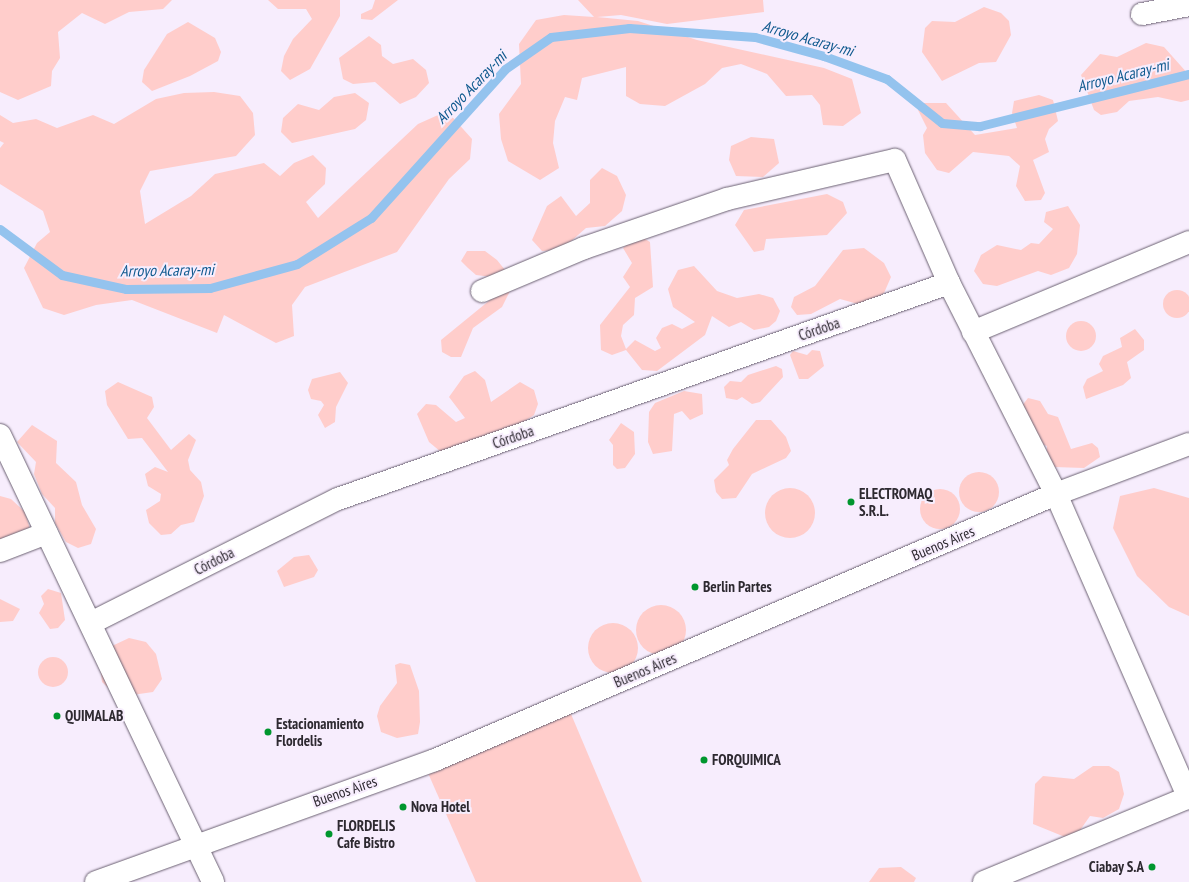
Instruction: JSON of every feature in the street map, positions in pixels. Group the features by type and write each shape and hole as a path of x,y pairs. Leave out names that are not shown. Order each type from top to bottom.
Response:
{"street":[{"path":"1142,14 1189,5"},
{"path":"482,291 584,248 727,199 895,160 949,283 1056,494 1189,797 984,882"},
{"path":"973,332 1189,242"},
{"name":"Córdoba","path":"91,623 338,499 949,283"},
{"path":"0,435 91,623 213,882"},
{"name":"Buenos Aires","path":"96,882 196,844 435,760 1056,494 1189,444"},
{"path":"0,551 47,533"}],"shaded area":[{"path":"0,0 172,0 163,9 129,12 105,24 82,13 58,32 60,58 52,71 51,86 18,100 0,92"},
{"path":"268,0 340,0 340,16 310,69 290,80 281,71 284,56 293,39 312,19 306,9 278,9"},
{"path":"375,0 398,0 372,20 361,19 361,14 372,9"},
{"path":"578,0 763,0 764,12 667,24 621,15 597,17 638,21 697,40 824,68 852,79 861,113 843,126 823,125 820,105 812,95 786,96 767,74 741,64 722,68 705,84 665,106 640,104 626,96 626,67 582,78 577,100 565,97 555,121 553,143 559,168 540,180 508,161 501,139 499,114 521,84 519,44 536,20 564,15 594,17"},
{"path":"984,7 1001,13 1009,21 1011,35 996,62 979,63 942,81 922,52 925,28 932,21 955,22"},
{"path":"188,22 215,38 221,52 218,61 190,76 152,91 142,82 144,70 167,34"},
{"path":"369,36 381,45 382,56 393,64 413,59 426,70 429,83 416,97 400,104 375,82 353,84 343,79 339,58"},
{"path":"1146,43 1164,47 1189,75 1189,100 1181,102 1158,97 1129,101 1117,112 1101,115 1094,110 1081,75 1100,54 1117,57"},
{"path":"214,92 240,96 253,113 255,135 236,156 150,171 140,191 145,224 191,196 215,174 264,163 280,176 294,163 313,155 326,168 325,184 306,202 318,218 418,124 447,111 472,139 470,159 449,179 397,252 305,287 292,305 294,336 276,343 224,315 217,333 132,300 96,305 64,315 43,308 24,268 37,243 50,232 43,211 0,184 0,148 4,143 0,141 0,115 13,123 36,119 57,128 93,115 114,124 156,99 184,93"},
{"path":"355,93 369,103 366,120 355,129 292,143 281,132 283,118 298,104 319,110 334,97"},
{"path":"1039,95 1053,100 1058,121 1049,129 1045,139 1049,152 1033,160 1045,193 1041,200 1025,201 1016,186 1020,166 1009,156 973,152 949,173 937,170 925,153 923,135 927,128 918,110 924,103 946,103 975,135 1017,128 1012,113 1014,101"},
{"path":"751,137 774,139 779,163 763,177 736,176 729,160 731,146"},
{"path":"602,168 617,176 626,195 622,211 605,226 586,228 561,250 542,251 532,240 547,206 561,196 576,216 590,203 590,180"},
{"path":"827,194 843,202 847,213 827,235 766,239 764,250 754,252 735,225 744,210"},
{"path":"1068,206 1080,225 1077,254 1069,268 1051,275 1038,271 997,286 983,284 974,271 981,255 997,245 1021,250 1031,243 1039,244 1053,229 1044,222 1046,212"},
{"path":"638,235 650,242 653,287 635,298 634,315 623,325 621,336 626,349 635,340 655,351 661,348 656,338 662,328 672,324 682,329 695,322 673,307 668,289 678,270 694,266 717,291 737,298 759,294 773,298 780,311 776,321 769,327 754,330 741,322 729,327 712,316 705,335 657,371 642,370 626,350 612,355 601,350 600,325 630,287 623,277 632,263 623,248"},
{"path":"864,248 884,263 891,277 884,293 865,306 840,299 811,314 797,315 791,307 794,297 815,286 843,250"},
{"path":"467,251 485,251 497,260 505,270 510,291 502,307 473,328 461,357 451,357 442,352 441,340 490,300 492,277 476,275 461,261"},
{"path":"1177,290 1187,294 1191,304 1187,314 1177,318 1167,314 1163,304 1167,294"},
{"path":"1081,321 1092,325 1096,336 1092,347 1081,351 1070,347 1066,336 1070,325"},
{"path":"1135,329 1144,340 1144,350 1127,362 1131,378 1123,385 1086,399 1083,387 1087,379 1103,371 1099,364 1103,356 1122,347 1120,338"},
{"path":"812,350 820,351 824,366 808,379 799,379 790,355 793,351 807,355"},
{"path":"776,366 782,369 783,377 760,402 752,404 742,397 737,400 726,398 724,387 730,381 741,382 748,375"},
{"path":"475,371 485,380 491,402 520,382 534,390 538,404 534,415 519,425 441,452 429,442 417,414 426,404 436,405 456,422 465,418 449,397 464,376"},
{"path":"340,372 348,383 336,407 335,422 325,428 318,415 324,405 321,401 311,399 308,390 312,379"},
{"path":"118,382 152,397 154,407 147,418 171,450 189,434 196,440 188,460 190,470 201,482 204,496 194,522 181,525 171,534 161,535 149,523 146,510 160,501 161,494 148,486 145,474 155,467 168,472 142,438 128,439 107,405 105,391"},
{"path":"684,391 702,394 703,414 690,420 682,411 674,414 672,451 653,454 648,442 649,412 655,403"},
{"path":"1028,398 1040,401 1048,414 1058,417 1071,449 1092,443 1098,448 1100,457 1084,468 1054,467 1046,458 1047,446 1036,442 1021,407"},
{"path":"756,420 771,420 786,437 791,451 786,458 752,474 736,498 722,499 716,492 714,480 729,465 727,460 733,449"},
{"path":"621,423 634,432 635,454 625,468 617,469 613,465 613,445 609,440"},
{"path":"32,425 57,441 56,463 76,482 82,505 96,529 91,544 78,548 66,542 55,523 55,508 42,494 34,474 36,462 17,442"},
{"path":"983,472 990,475 996,481 999,492 998,500 990,509 983,512 975,512 968,509 960,500 959,488 962,481 971,473"},
{"path":"795,488 800,489 808,495 814,503 814,523 808,531 800,537 785,538 780,537 772,531 766,523 765,508 766,503 772,495 780,489"},
{"path":"1154,488 1189,498 1189,616 1169,607 1137,576 1113,528 1120,496"},
{"path":"944,489 951,492 957,498 960,509 959,517 951,526 944,529 936,529 929,526 921,517 920,505 923,498 932,490"},
{"path":"0,496 11,499 25,512 30,529 0,558"},
{"path":"309,555 318,570 314,577 284,587 277,571 294,557"},
{"path":"48,589 61,593 65,620 58,628 50,629 39,613 44,604 41,596"},
{"path":"0,599 20,609 13,621 0,622"},
{"path":"661,605 670,607 679,612 684,621 686,630 684,639 679,648 670,653 661,655 652,653 643,648 638,639 636,630 638,621 643,612 652,607"},
{"path":"608,623 618,623 631,630 638,643 638,653 631,666 618,673 608,673 599,669 592,662 588,653 588,643 592,634 599,627"},
{"path":"129,638 146,642 156,654 162,679 153,692 118,697 102,682 100,665 112,646"},
{"path":"53,657 64,661 68,672 64,683 53,687 42,683 38,672 42,661"},
{"path":"400,663 410,665 419,691 420,722 418,734 397,738 381,732 377,716 380,706 397,683 395,665"},
{"path":"571,714 642,882 476,882 424,764"},
{"path":"1093,766 1109,766 1119,772 1124,794 1119,809 1103,818 1090,816 1076,836 1065,837 1033,824 1035,784 1043,776 1074,779"},
{"path":"901,867 916,878 914,882 869,882 879,868"}],"waterway":[{"name":"Arroyo Acaray-mi","path":"0,229 62,275 126,289 210,288 297,264 371,218 505,69 551,37 629,28 755,37 824,56 887,79 942,123 980,126 1189,74"}],"place":[{"name":"ELECTROMAQ S.R.L.","path":"851,502"},
{"name":"Berlin Partes","path":"695,587"},
{"name":"QUIMALAB","path":"57,716"},
{"name":"Estacionamiento Flordelis","path":"268,732"},
{"name":"FORQUIMICA","path":"704,760"},
{"name":"Nova Hotel","path":"403,807"},
{"name":"FLORDELIS Cafe Bistro","path":"329,834"},
{"name":"Ciabay S.A","path":"1152,867"}]}
